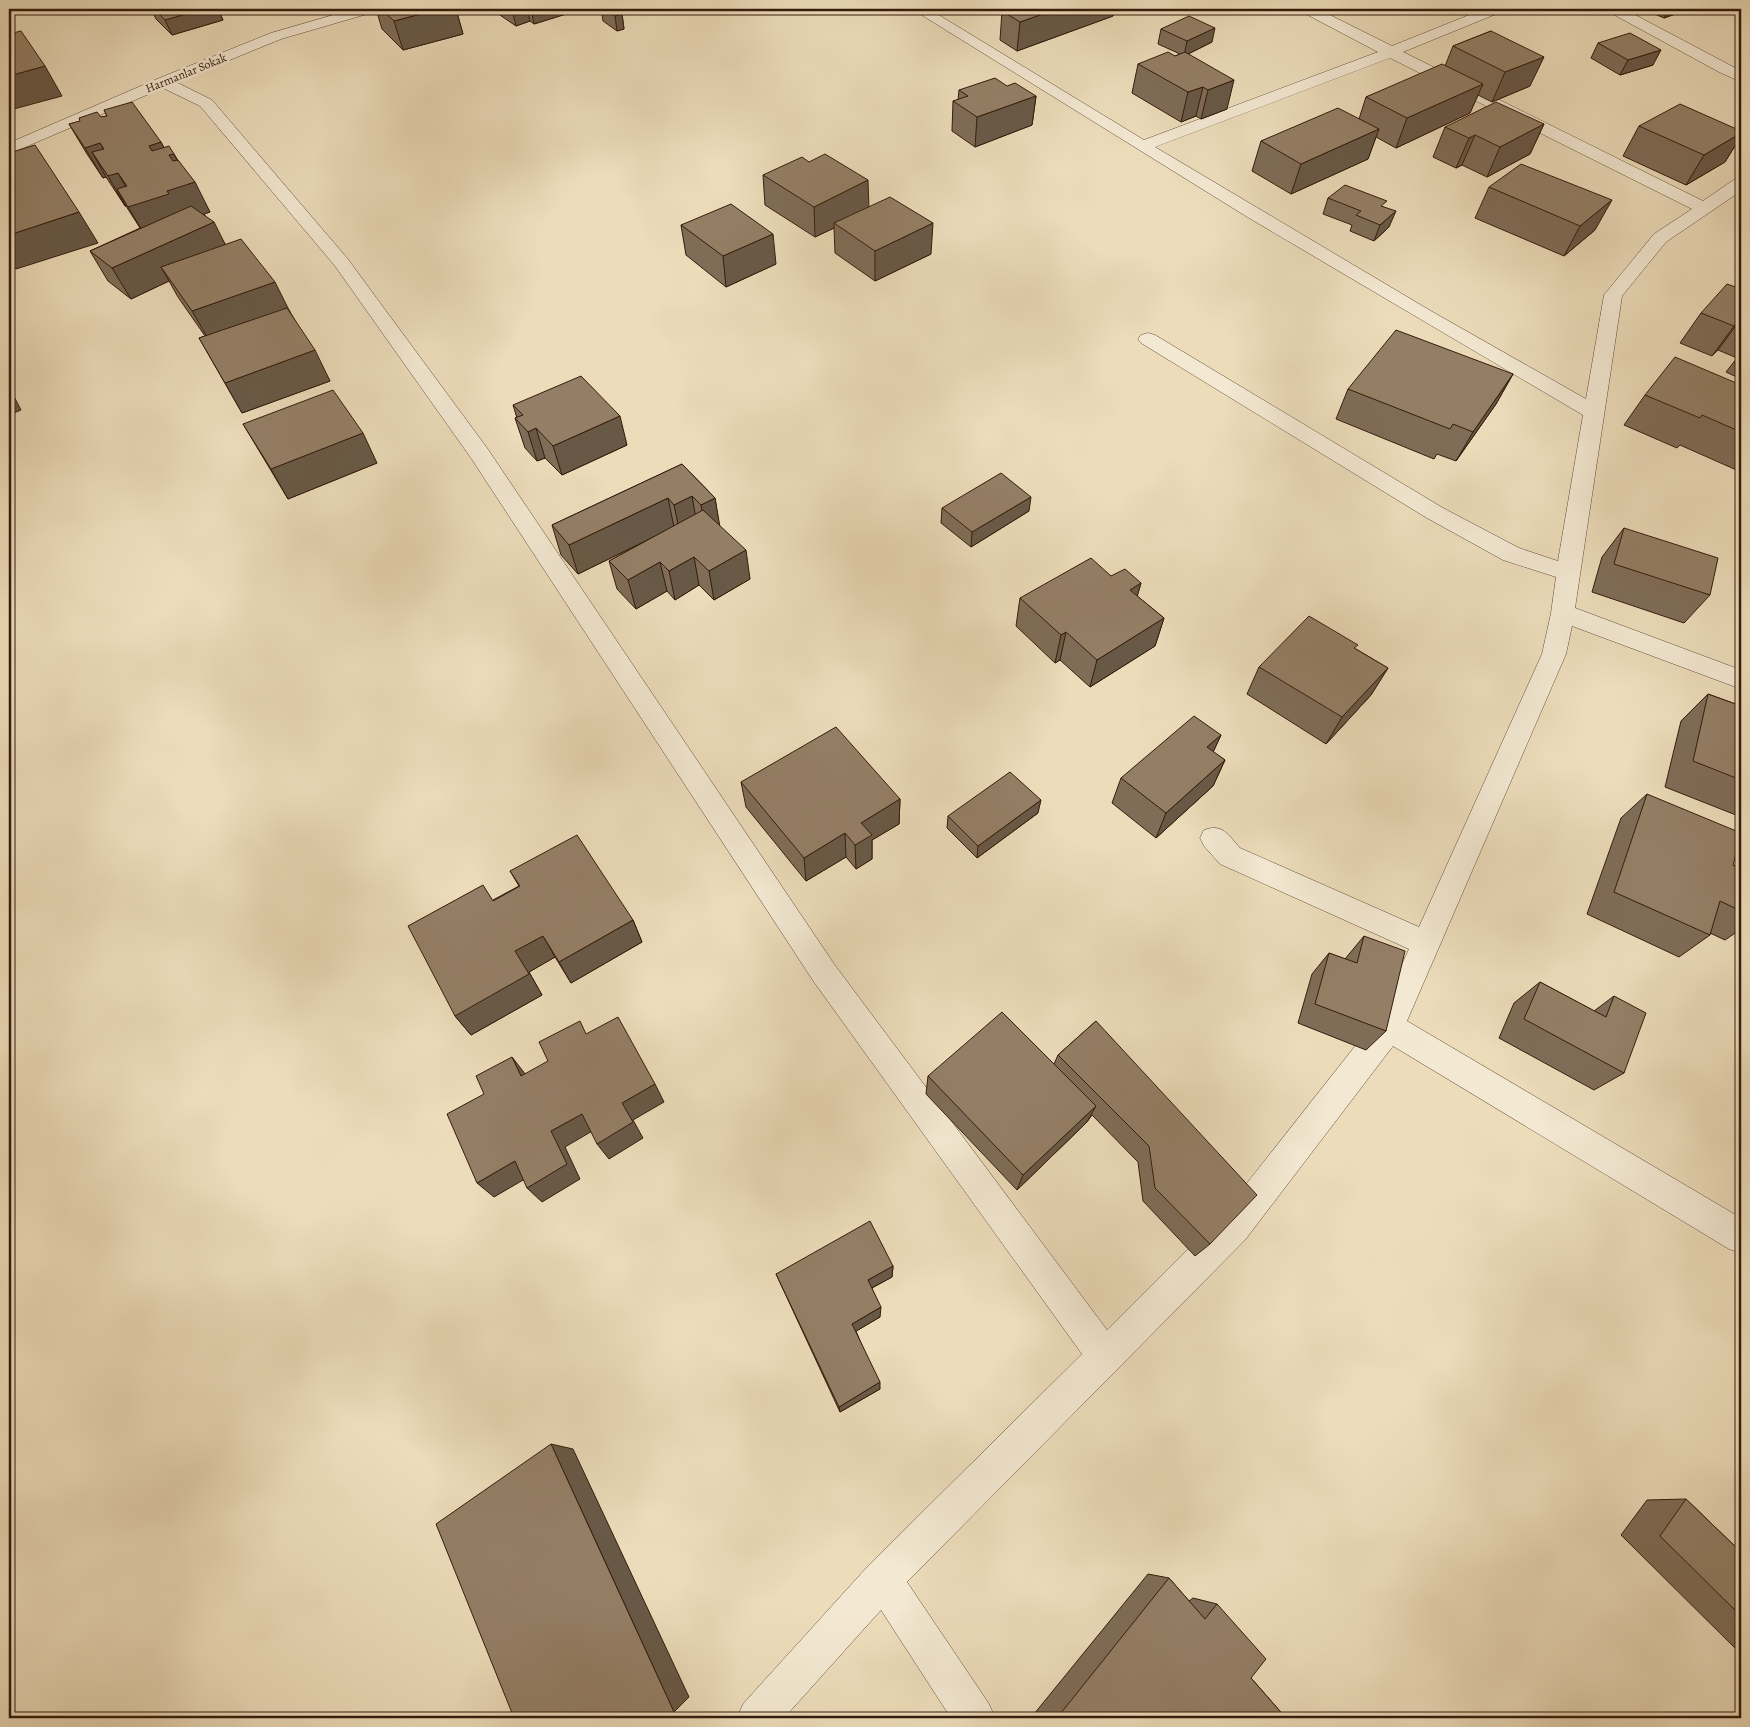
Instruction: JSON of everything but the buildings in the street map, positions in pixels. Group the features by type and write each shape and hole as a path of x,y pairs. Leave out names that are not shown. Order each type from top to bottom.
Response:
{"street":[{"name":"Harmanlar Sokak","path":"9,149 163,82 276,36 369,9"},
{"path":"919,9 1142,146 1494,357 1595,413"},
{"path":"1307,9 1704,208"},
{"path":"1142,146 1391,52 1496,9"},
{"path":"1614,9 1724,69 1741,76"},
{"path":"163,82 206,103 341,262 479,452 824,973 1105,1356"},
{"path":"757,1718 883,1579 1233,1228 1389,1027 1554,654 1564,613 1568,572 1613,295 1660,238 1741,183"},
{"path":"1148,339 1435,513 1511,554 1568,572"},
{"path":"1564,613 1741,680"},
{"path":"1214,838 1230,856 1426,944"},
{"path":"1389,1027 1741,1237"},
{"path":"883,1579 975,1718"}]}
